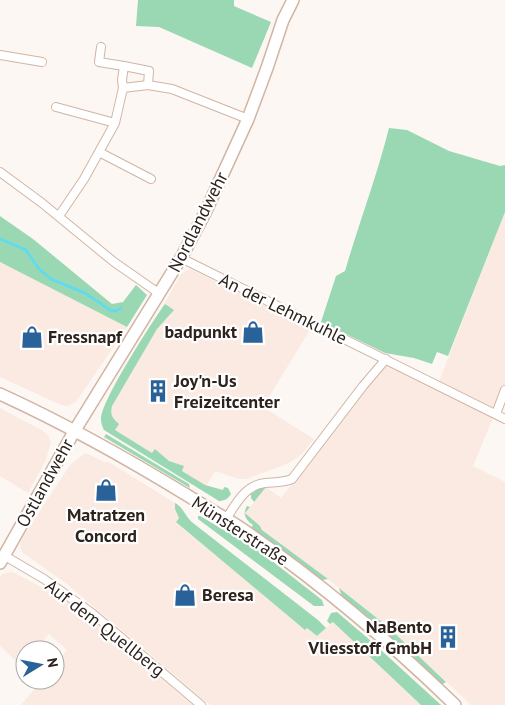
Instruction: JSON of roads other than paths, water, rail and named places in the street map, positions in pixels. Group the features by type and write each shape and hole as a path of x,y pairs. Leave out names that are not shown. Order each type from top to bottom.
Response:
{"main road":[{"name":"Nordlandwehr","path":"75,430 160,294 205,213 248,119 293,0"},
{"name":"Münsterstraße","path":"0,394 75,430 247,532 294,566 387,642 455,705"},
{"name":"Ostlandwehr","path":"2,560 75,430"}],"street":[{"path":"101,47 99,62 149,71 148,84"},
{"path":"0,55 42,62"},
{"path":"58,216 84,179 115,123 123,88 124,66"},
{"path":"123,88 148,84 172,89 248,119"},
{"path":"56,107 115,123"},
{"path":"99,152 151,179"},
{"path":"0,172 114,262 160,294"},
{"name":"An der Lehmkuhle","path":"181,258 505,419"},
{"path":"226,519 250,487 266,482 285,482 292,479 386,359"},
{"path":"496,414 505,390"},
{"name":"Auf dem Quellberg","path":"2,560 44,579 92,613 201,705"}],"waterway":[{"path":"0,239 26,250 39,269 51,279 85,293 110,310 116,311 121,308"}],"place":[{"name":"badpunkt","path":"253,332"},
{"name":"Fressnapf","path":"32,337"},
{"name":"Joy'n-Us Freizeitcenter","path":"158,391"},
{"name":"Matratzen Concord","path":"106,490"},
{"name":"Beresa","path":"185,595"},
{"name":"NaBento Vliesstoff GmbH","path":"448,637"}]}
